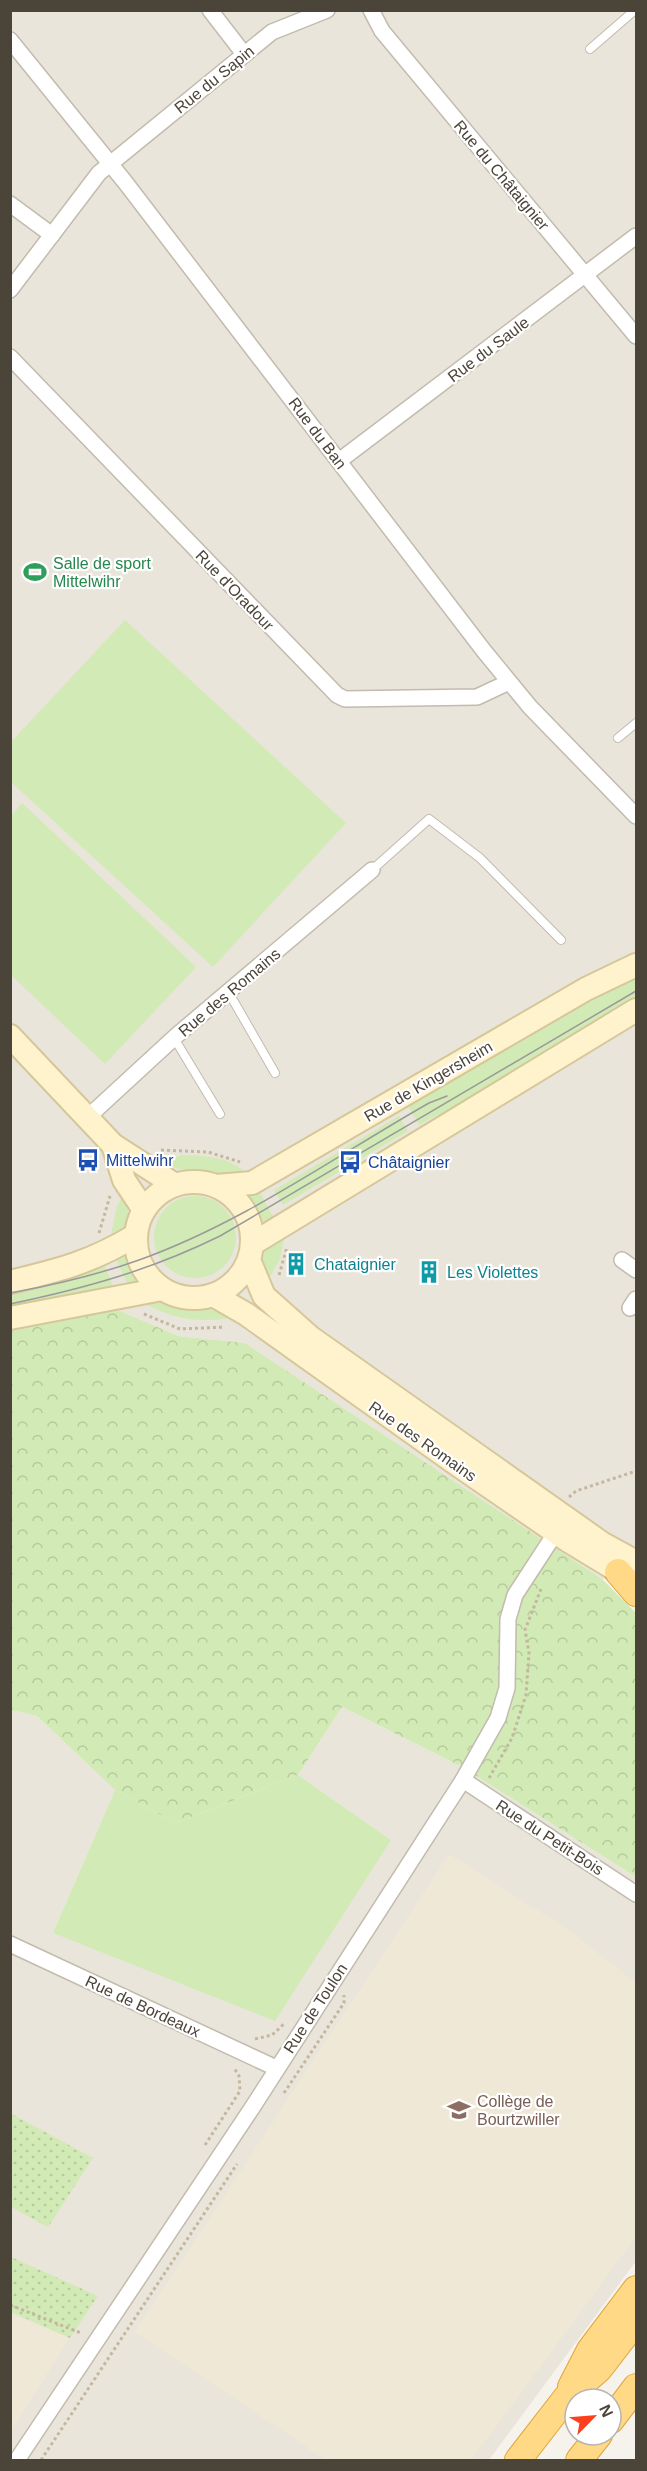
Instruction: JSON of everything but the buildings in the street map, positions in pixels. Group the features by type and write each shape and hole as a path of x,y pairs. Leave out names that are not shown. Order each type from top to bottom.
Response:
{"highway":[{"path":"630,1572 636,1593"},
{"path":"572,2387 590,2350 636,2289"},
{"path":"579,2387 599,2369 636,2321"},
{"path":"623,2405 636,2387"},
{"path":"623,2410 636,2398"},
{"path":"518,2460 563,2402"},
{"path":"579,2460 589,2447"}],"main road":[{"name":"Rue de Kingersheim","path":"216,1186 252,1183 585,989 636,965"},
{"path":"250,1252 636,1010"},
{"path":"10,1036 113,1145 175,1185"},
{"path":"113,1145 124,1180 144,1210"},
{"path":"189,1182 216,1186 239,1203 249,1221 250,1252 240,1275 228,1287 213,1295 196,1298 178,1296 162,1288 144,1270 137,1249 136,1235 144,1210 163,1191 175,1185 189,1182"},
{"path":"10,1282 67,1269 103,1255 136,1235"},
{"name":"Rue des Romains","path":"250,1252 264,1296 310,1337 630,1572"},
{"path":"10,1318 162,1288"},
{"name":"Rue des Romains","path":"213,1295 246,1314 559,1520"}],"street":[{"path":"210,10 244,54"},
{"name":"Rue du Sapin","path":"10,290 99,173 272,32 327,10"},
{"name":"Rue du Châtaignier","path":"371,10 382,31 636,336"},
{"name":"Rue du Ban","path":"10,40 110,164 509,682 636,816"},
{"path":"10,204 52,235"},
{"name":"Rue du Saule","path":"339,461 636,236"},
{"name":"Rue d'Oradour","path":"10,357 338,695 345,699 477,697 509,682"},
{"name":"Rue des Romains","path":"88,1117 174,1038 372,870"},
{"path":"622,1260 636,1270"},
{"name":"Rue de Toulon","path":"17,2460 252,2108 463,1780 498,1718 507,1688 508,1619 515,1595 559,1520"},
{"name":"Rue du Petit-Bois","path":"463,1780 636,1893"},
{"name":"Rue de Bordeaux","path":"10,1944 276,2068"}],"lane":[{"path":"590,48 635,10"},
{"path":"618,738 636,723"},
{"path":"372,870 429,819 480,858 561,940"},
{"path":"229,993 275,1073"},
{"path":"174,1038 220,1114"}],"path":[{"path":"158,1150 208,1152 250,1166"},
{"path":"97,1241 111,1191"},
{"path":"276,1283 287,1245"},
{"path":"137,1311 180,1329 234,1326"},
{"path":"559,1520 576,1491 636,1471"},
{"path":"252,2040 272,2035 290,2014"},
{"path":"202,2150 240,2091 239,2076 232,2064"},
{"path":"10,2305 97,2340"},
{"path":"82,2334 88,2325"}],"shaded area":[{"path":"11,11 636,11 636,1579 602,1579 245,1343 178,1336 118,1310 11,1331"},
{"path":"342,1707 462,1767 636,1877 636,2261 489,2460 11,2460 11,1710 37,1716 115,1790 53,1933 391,1840 298,1775"},
{"name":"Collège de Bourtzwiller","path":"449,1854 570,1931 636,1983 636,2237 471,2460 326,2460 135,2332"},
{"path":"11,2314 70,2338 11,2431"}],"green space":[{"path":"125,620 346,823 213,967 11,782 11,742"},
{"path":"22,803 196,967 105,1064 11,975 11,816"},
{"path":"636,971 636,998 440,1120 437,1115 419,1125 406,1103"},
{"path":"399,1116 408,1131 283,1205 274,1190"},
{"path":"182,1155 225,1160 246,1174 189,1170 160,1162"},
{"path":"258,1189 274,1218 267,1222 260,1219 249,1196"},
{"path":"124,1193 128,1203 128,1225 109,1244 117,1206"},
{"path":"195,1196 211,1199 224,1208 233,1221 236,1237 233,1253 224,1266 211,1275 195,1278 179,1275 166,1266 157,1253 154,1237 157,1221 166,1208 179,1199"},
{"path":"282,1236 284,1239 280,1259 268,1280 259,1261 262,1251"},
{"path":"124,1253 128,1254 139,1277 137,1282 128,1285 115,1257"},
{"path":"103,1261 114,1289 11,1309 11,1288"},
{"path":"154,1294 213,1310 231,1318 195,1320 173,1316 141,1301"},
{"path":"118,1310 178,1336 245,1343 602,1579 636,1613 636,1877 462,1767 342,1707 298,1775 176,1823 115,1790 37,1716 11,1710 11,1331"},
{"path":"298,1775 391,1840 275,2021 53,1933 115,1790 176,1823"},
{"path":"10,2113 93,2158 48,2227 11,2207"},
{"path":"11,2257 98,2296 70,2338 11,2312"}],"tram line":[{"path":"10,1304 118,1277 169,1259 220,1236 636,991"},
{"path":"10,1293 107,1270 177,1245 251,1208 429,1103 447,1096"}],"place":[{"name":"Salle de sport Mittelwihr","path":"35,572"},
{"name":"Mittelwihr","path":"88,1160"},
{"name":"Châtaignier","path":"350,1162"},
{"name":"Chataignier","path":"296,1264"},
{"name":"Les Violettes","path":"429,1272"},
{"name":"Collège de Bourtzwiller","path":"459,2110"}]}
